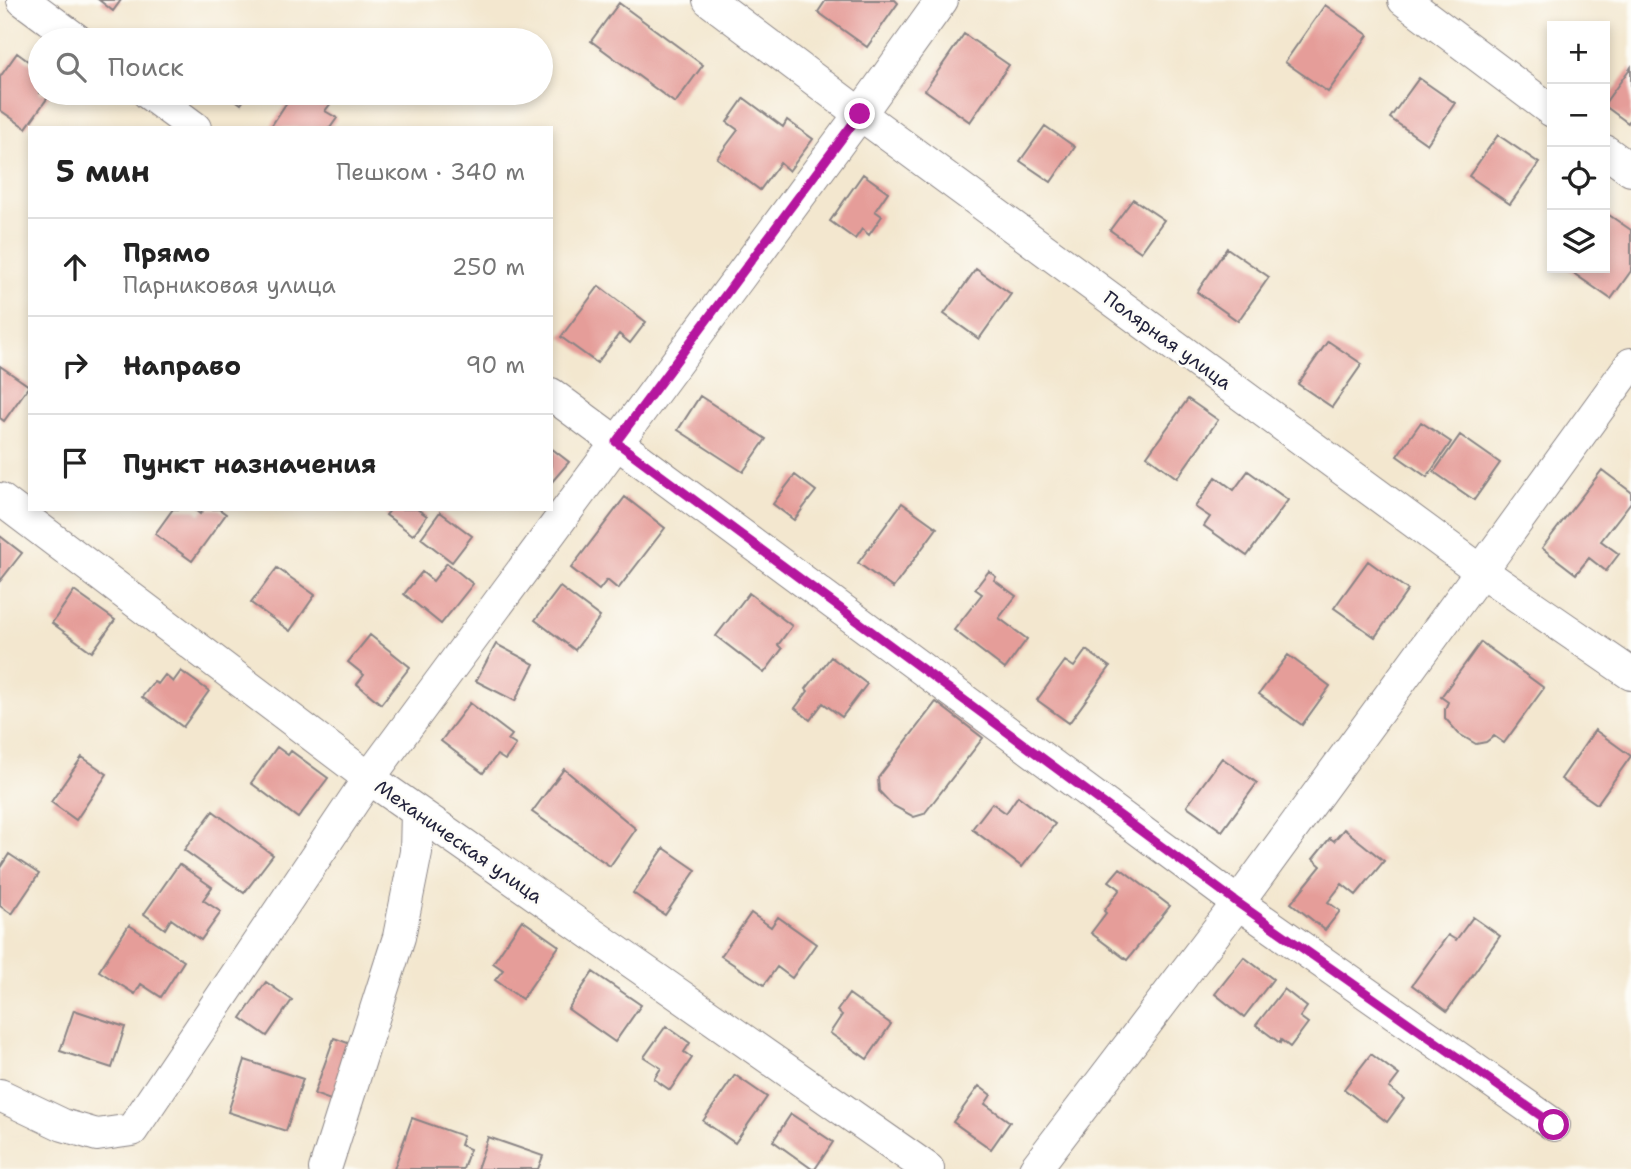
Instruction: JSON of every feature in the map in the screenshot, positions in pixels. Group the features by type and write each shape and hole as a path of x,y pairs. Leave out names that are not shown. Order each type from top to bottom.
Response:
{"street":[{"path":"23,0 61,28"},
{"name":"Полярная улица","path":"709,0 1481,571 1631,674"},
{"path":"0,1095 63,1125 97,1135 132,1130 369,778 942,0"},
{"path":"1404,0 1547,107"},
{"path":"164,105 192,126"},
{"path":"1610,154 1631,170"},
{"path":"1035,1169 1238,903 1631,364"},
{"path":"553,395 1238,903 1554,1125"},
{"name":"Механическая улица","path":"0,499 369,778 928,1169"},
{"path":"325,1169 399,937 416,852 417,812"}],"building":[{"path":"99,0 121,0 113,11"},
{"path":"826,0 895,0 898,3 867,47 818,12"},
{"path":"619,3 703,65 675,103 591,41"},
{"path":"1325,5 1368,35 1328,92 1285,62"},
{"path":"964,34 1009,65 970,122 925,90"},
{"path":"17,53 28,61 28,105 42,105 26,128 0,110 0,77"},
{"path":"1631,67 1631,118 1628,123 1610,110 1610,96"},
{"path":"1419,78 1455,103 1427,144 1390,118"},
{"path":"744,98 783,127 787,120 813,139 789,171 780,163 760,190 717,158 738,130 727,122"},
{"path":"285,105 330,105 325,111 337,118 331,126 271,126"},
{"path":"1045,126 1075,147 1051,182 1020,161"},
{"path":"1498,135 1539,163 1510,204 1469,176"},
{"path":"863,174 888,192 875,211 882,216 869,235 862,229 855,239 830,221"},
{"path":"1133,199 1164,220 1141,252 1110,230"},
{"path":"1610,216 1631,230 1631,271 1611,299 1573,273 1610,273"},
{"path":"1227,248 1269,277 1238,321 1197,292"},
{"path":"976,269 1011,294 979,339 944,314"},
{"path":"599,286 646,322 630,343 619,334 597,363 561,337"},
{"path":"1328,341 1362,364 1332,407 1298,384"},
{"path":"0,366 28,387 4,421 0,418"},
{"path":"700,396 766,439 743,472 678,430"},
{"path":"1188,399 1218,420 1177,478 1147,456"},
{"path":"1421,422 1451,442 1427,477 1397,456"},
{"path":"1460,435 1500,463 1474,500 1434,472"},
{"path":"553,450 569,462 553,481"},
{"path":"1602,470 1631,492 1631,502 1601,541 1619,554 1606,571 1589,558 1576,574 1542,548"},
{"path":"1248,471 1288,500 1247,556 1204,526 1210,517 1195,507 1216,477 1234,490"},
{"path":"795,475 816,491 794,520 773,504"},
{"path":"625,497 665,528 618,589 607,580 599,590 571,568"},
{"path":"902,503 937,528 893,588 858,563"},
{"path":"172,511 196,511 200,514 202,511 222,511 226,514 192,561 155,534"},
{"path":"389,511 420,511 427,516 413,535 386,515"},
{"path":"440,512 472,536 452,562 421,538"},
{"path":"0,536 22,553 0,581"},
{"path":"1368,561 1408,590 1375,637 1334,608"},
{"path":"447,563 473,584 441,624 404,594 422,572 433,581"},
{"path":"277,568 315,595 290,631 251,603"},
{"path":"989,571 996,577 994,580 1016,596 999,618 1027,639 1005,669 954,630 982,594 975,589"},
{"path":"560,587 600,617 575,650 535,620"},
{"path":"74,591 115,620 92,652 52,623"},
{"path":"749,593 792,626 778,645 782,649 764,673 716,636"},
{"path":"370,635 410,667 381,704 357,684 364,675 348,662"},
{"path":"1481,642 1544,688 1504,743 1494,736 1486,742 1476,744 1459,734 1445,718 1448,702 1441,697"},
{"path":"496,644 534,664 515,701 476,681"},
{"path":"1086,650 1110,667 1069,723 1037,700 1065,661 1074,667"},
{"path":"1288,655 1330,686 1302,725 1259,694"},
{"path":"831,657 867,684 842,717 823,703 810,720 795,708"},
{"path":"181,671 209,691 183,727 142,697 154,682 158,684 165,675 173,682"},
{"path":"936,702 983,738 924,814 914,817 892,805 879,791 878,778"},
{"path":"470,703 512,735 508,740 516,745 505,760 497,755 483,773 441,741"},
{"path":"1595,730 1631,756 1597,804 1561,779"},
{"path":"277,747 288,755 291,751 328,778 298,818 251,783"},
{"path":"82,757 107,774 76,820 51,802"},
{"path":"1222,758 1257,783 1222,831 1187,806"},
{"path":"564,769 636,829 610,866 532,812"},
{"path":"1018,796 1055,824 1022,867 972,829 992,803 1006,813"},
{"path":"213,811 273,855 244,893 184,850"},
{"path":"1344,829 1384,861 1356,895 1342,884 1328,902 1340,911 1325,930 1291,903 1321,866 1313,859 1330,838 1334,841"},
{"path":"664,848 696,870 665,915 633,893"},
{"path":"9,854 39,874 12,914 0,906 0,868"},
{"path":"179,864 212,887 203,900 221,912 201,940 171,919 165,929 144,914"},
{"path":"1120,868 1170,906 1127,960 1091,933 1120,889 1109,881"},
{"path":"751,913 771,927 778,917 816,944 792,978 777,967 764,985 721,956"},
{"path":"1473,917 1500,936 1447,1011 1412,985 1448,935 1456,940"},
{"path":"522,920 559,946 522,999 495,980 503,970 493,963"},
{"path":"129,925 184,961 161,997 141,984 135,994 99,971"},
{"path":"1244,957 1273,979 1244,1017 1215,994"},
{"path":"593,972 641,1005 615,1042 568,1009"},
{"path":"266,982 292,1000 267,1036 241,1018"},
{"path":"1284,989 1307,1007 1300,1017 1308,1023 1290,1047 1256,1025"},
{"path":"849,994 891,1024 867,1059 830,1033 842,1015 837,1011"},
{"path":"74,1010 125,1027 112,1068 60,1051"},
{"path":"666,1026 690,1043 684,1052 692,1058 670,1090 654,1079 661,1068 644,1057"},
{"path":"334,1038 356,1046 336,1102 314,1094"},
{"path":"1371,1054 1399,1075 1389,1088 1404,1099 1387,1122 1344,1089"},
{"path":"245,1060 303,1079 286,1131 228,1112"},
{"path":"735,1075 767,1097 735,1143 703,1121"},
{"path":"979,1086 991,1095 985,1104 1010,1122 991,1149 953,1122"},
{"path":"791,1114 833,1142 815,1169 773,1141"},
{"path":"412,1118 463,1136 460,1145 470,1149 463,1169 394,1169"},
{"path":"488,1137 543,1156 538,1169 477,1169"}],"route":[{"path":"860,114 616,442 1238,903 1554,1125"}]}
